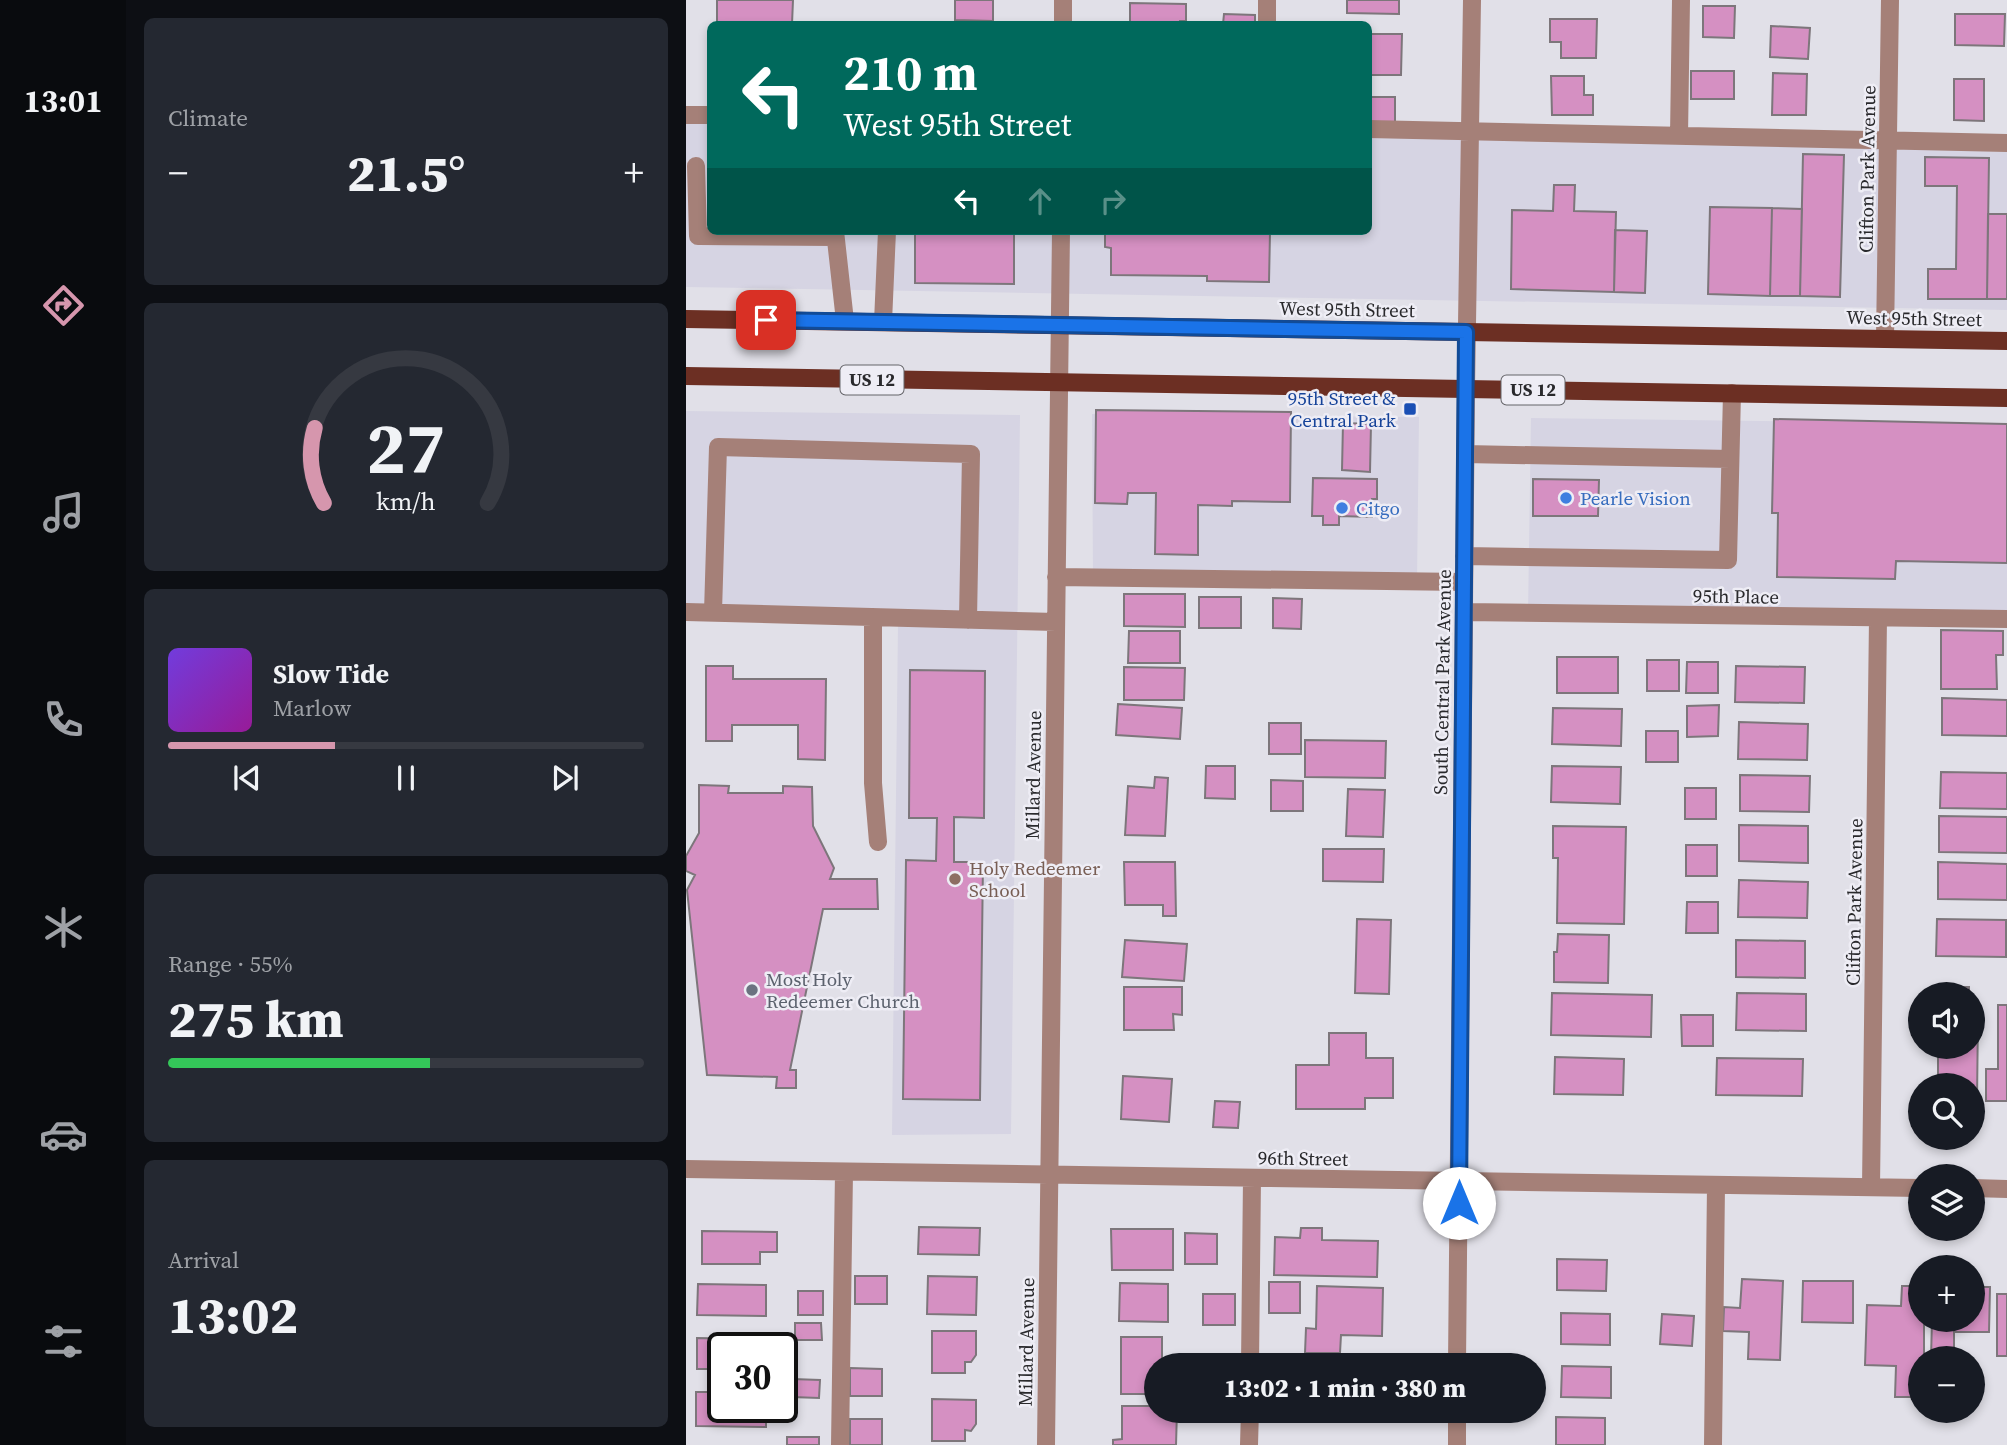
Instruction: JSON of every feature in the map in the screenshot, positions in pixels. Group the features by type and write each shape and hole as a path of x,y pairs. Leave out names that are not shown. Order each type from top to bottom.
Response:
{"main road":[{"name":"West 95th Street","path":"686,318 2007,341"},
{"name":"US 12","path":"686,376 2007,398"}],"street":[{"path":"1063,0 1063,21"},
{"path":"1267,0 1267,21"},
{"name":"South Central Park Avenue","path":"1457,1353 1466,332 1472,0"},
{"path":"1679,136 1681,0"},
{"name":"Clifton Park Avenue","path":"1885,339 1890,0"},
{"path":"686,115 707,116"},
{"path":"1372,130 2007,143"},
{"path":"698,166 698,236 766,235"},
{"path":"835,235 845,321"},
{"path":"883,322 887,235"},
{"name":"Millard Avenue","path":"1045,1445 1060,235"},
{"path":"1464,556 1728,561 1731,393"},
{"path":"713,612 718,447 971,454 968,620"},
{"path":"1465,454 1730,459"},
{"path":"1056,577 1464,582"},
{"path":"686,612 1056,622"},
{"name":"95th Place","path":"1464,612 2007,619"},
{"path":"873,617 873,783 878,842"},
{"name":"Clifton Park Avenue","path":"1871,1187 1878,618"},
{"name":"96th Street","path":"686,1169 1908,1188"},
{"path":"840,1445 844,1172"},
{"path":"1250,1353 1252,1178"},
{"path":"1713,1445 1716,1185"},
{"path":"1985,1188 2007,1189"},
{"path":"1249,1445 1250,1423"},
{"path":"1457,1423 1457,1445"}],"shaded area":[{"path":"686,115 707,115 707,235 1372,235 1372,129 2007,143 2007,310 686,287"},
{"name":"Holy Redeemer School","path":"686,411 1020,415 1011,1134 892,1135 898,624 686,621"},
{"path":"1092,414 1419,417 1417,581 1093,577"},
{"path":"1531,418 2007,424 2007,619 1528,614"}],"building":[{"path":"717,0 793,0 792,21 717,21"},
{"path":"955,0 993,0 993,21 955,20"},
{"path":"1347,0 1399,0 1399,14 1347,13"},
{"path":"1130,3 1186,4 1186,21 1130,21"},
{"path":"1703,6 1735,6 1734,38 1703,37"},
{"path":"1224,14 1255,15 1255,21 1223,21"},
{"path":"1955,14 2005,14 2004,46 1955,45"},
{"path":"1550,19 1597,19 1596,58 1561,58 1561,42 1550,42"},
{"path":"1771,26 1810,28 1808,59 1770,57"},
{"path":"1372,34 1402,34 1401,75 1372,75"},
{"path":"1691,71 1734,71 1734,99 1691,99"},
{"path":"1773,73 1807,74 1806,115 1772,115"},
{"path":"1551,76 1584,76 1584,95 1593,95 1593,115 1552,115"},
{"path":"1954,79 1984,79 1984,121 1954,120"},
{"path":"1372,97 1395,97 1395,124 1372,124"},
{"path":"1803,154 1844,155 1840,297 1800,296"},
{"path":"1925,157 1989,158 1987,299 1928,299 1928,269 1956,269 1957,186 1925,186"},
{"path":"1554,185 1575,185 1574,211 1616,212 1614,292 1511,289 1512,210 1553,211"},
{"path":"1710,207 1772,208 1770,296 1708,294"},
{"path":"1772,208 1802,209 1800,296 1770,296"},
{"path":"1988,214 2007,214 2007,299 1987,299"},
{"path":"1615,230 1647,231 1645,293 1614,292"},
{"path":"915,235 1014,235 1014,284 915,283"},
{"path":"1105,235 1270,235 1269,282 1207,281 1207,276 1111,275 1111,248 1105,247"},
{"path":"1096,410 1291,412 1290,502 1232,501 1232,506 1198,505 1198,555 1155,554 1156,493 1128,493 1127,504 1095,503"},
{"path":"1774,419 2007,424 2007,563 1896,561 1895,579 1777,577 1778,513 1772,513"},
{"name":"Citgo","path":"1343,423 1371,424 1370,472 1342,470"},
{"name":"Citgo","path":"1313,478 1377,479 1377,499 1372,499 1372,517 1339,516 1339,525 1323,525 1323,516 1312,516"},
{"name":"Pearle Vision","path":"1533,479 1599,480 1598,516 1533,516"},
{"path":"1124,594 1185,594 1185,627 1124,626"},
{"path":"1199,597 1241,597 1241,628 1199,628"},
{"path":"1273,598 1302,599 1301,629 1273,628"},
{"path":"1941,630 2003,631 2003,655 1996,655 1997,689 1941,689"},
{"path":"1129,631 1180,631 1180,663 1128,663"},
{"path":"1557,657 1618,657 1618,693 1557,693"},
{"path":"1647,660 1679,660 1679,691 1647,691"},
{"path":"1687,662 1718,662 1718,693 1686,693"},
{"path":"706,666 733,666 733,679 826,679 825,760 798,759 798,725 732,725 732,741 706,741"},
{"path":"1736,666 1805,667 1804,703 1735,702"},
{"path":"1124,667 1185,668 1184,700 1124,700"},
{"path":"910,670 985,671 984,818 954,817 954,862 983,862 980,1100 903,1099 906,860 936,861 937,818 909,818"},
{"path":"1942,698 2007,700 2007,736 1942,735"},
{"path":"1118,704 1182,708 1180,739 1116,735"},
{"path":"1719,705 1718,736 1687,737 1687,706"},
{"path":"1553,708 1622,709 1621,746 1552,744"},
{"path":"1739,722 1808,724 1807,760 1738,759"},
{"path":"1269,723 1301,723 1301,754 1269,754"},
{"path":"1646,731 1678,731 1678,762 1646,762"},
{"path":"1305,740 1386,741 1385,778 1305,777"},
{"path":"1206,766 1235,766 1235,799 1205,798"},
{"path":"1552,766 1621,767 1620,804 1551,802"},
{"path":"1941,772 2007,773 2007,809 1940,808"},
{"path":"1740,775 1810,776 1809,812 1740,811"},
{"path":"1155,777 1168,778 1165,836 1125,835 1128,786 1154,788"},
{"path":"1271,780 1303,781 1303,811 1271,811"},
{"name":"Most Holy Redeemer Church","path":"699,785 729,786 728,793 783,793 783,786 812,787 813,826 834,868 830,879 877,879 878,909 823,909 790,1070 796,1070 796,1088 776,1088 777,1077 707,1075 687,890 695,875 686,871 686,856 699,833"},
{"path":"1685,788 1716,788 1716,819 1685,819"},
{"path":"1348,789 1385,790 1383,837 1346,836"},
{"path":"1939,816 2007,817 2007,853 1939,852"},
{"path":"1739,825 1808,826 1808,863 1739,861"},
{"path":"1553,826 1626,827 1624,924 1557,923 1558,858 1553,858"},
{"path":"1686,845 1717,845 1717,876 1686,876"},
{"path":"1323,849 1384,849 1383,882 1323,881"},
{"path":"1124,862 1175,862 1176,916 1163,916 1163,905 1125,905"},
{"path":"1938,862 2007,864 2007,900 1938,899"},
{"path":"1739,880 1808,882 1807,918 1738,917"},
{"path":"1687,902 1718,902 1718,933 1686,933"},
{"path":"1357,919 1391,920 1389,994 1355,993"},
{"path":"1937,919 2006,920 2006,957 1936,956"},
{"path":"1558,934 1609,935 1608,983 1554,982 1554,952 1557,952"},
{"path":"1125,940 1187,944 1184,981 1122,977"},
{"path":"1736,940 1805,941 1805,978 1736,977"},
{"path":"1124,987 1182,987 1182,1015 1173,1014 1174,1030 1124,1030"},
{"path":"1552,993 1652,995 1651,1037 1551,1035"},
{"path":"1737,993 1806,994 1806,1031 1736,1030"},
{"path":"1998,1005 2007,1005 2007,1101 1986,1101 1986,1069 1998,1069"},
{"path":"1681,1015 1713,1015 1713,1046 1682,1046"},
{"path":"1329,1033 1366,1033 1366,1058 1393,1058 1393,1098 1365,1098 1365,1109 1296,1109 1296,1065 1329,1065"},
{"path":"1555,1057 1624,1059 1623,1095 1554,1094"},
{"path":"1717,1058 1803,1059 1802,1096 1716,1095"},
{"path":"1938,1059 1977,1059 1977,1073 1938,1073"},
{"path":"1123,1076 1172,1079 1169,1122 1121,1119"},
{"path":"1215,1101 1240,1102 1238,1128 1213,1127"},
{"path":"919,1227 980,1228 979,1255 918,1254"},
{"path":"1301,1228 1322,1228 1322,1240 1378,1241 1377,1277 1274,1275 1275,1237 1300,1238"},
{"path":"1111,1229 1173,1229 1173,1270 1112,1270"},
{"path":"702,1231 777,1232 777,1252 760,1252 760,1264 702,1264"},
{"path":"1185,1233 1217,1234 1217,1264 1185,1264"},
{"path":"1557,1259 1607,1260 1606,1291 1557,1290"},
{"path":"855,1276 887,1276 887,1304 855,1304"},
{"path":"928,1276 977,1277 976,1315 927,1314"},
{"path":"1742,1279 1783,1281 1780,1360 1748,1359 1749,1332 1723,1331 1724,1307 1740,1308"},
{"path":"1803,1281 1853,1281 1853,1323 1802,1322"},
{"path":"1269,1282 1300,1282 1300,1313 1269,1313"},
{"path":"1120,1283 1168,1284 1168,1322 1119,1321"},
{"path":"698,1284 766,1285 766,1316 697,1315"},
{"path":"1317,1286 1383,1288 1382,1336 1341,1335 1340,1353 1305,1353 1306,1328 1316,1329"},
{"path":"1902,1286 1908,1286 1908,1332 1924,1332 1924,1346 1908,1346 1908,1397 1895,1397 1896,1366 1865,1365 1867,1305 1901,1306"},
{"path":"1985,1287 1990,1287 1989,1332 1985,1332"},
{"path":"798,1291 823,1291 823,1315 798,1315"},
{"path":"1203,1294 1235,1294 1235,1325 1203,1325"},
{"path":"1997,1294 2007,1294 2007,1356 1997,1356"},
{"path":"1561,1313 1610,1314 1610,1345 1561,1344"},
{"path":"1662,1314 1694,1316 1692,1346 1660,1344"},
{"path":"795,1323 821,1323 822,1340 798,1340 798,1332 795,1332"},
{"path":"932,1331 976,1331 976,1355 971,1362 965,1362 965,1373 932,1373"},
{"path":"1932,1332 1954,1332 1954,1346 1931,1346"},
{"path":"1121,1337 1162,1337 1162,1353 1144,1353 1144,1394 1121,1394"},
{"path":"697,1338 707,1338 707,1369 697,1369"},
{"path":"1562,1366 1611,1367 1611,1398 1561,1397"},
{"path":"850,1368 882,1369 882,1396 850,1396"},
{"path":"798,1379 820,1380 819,1398 798,1397"},
{"path":"696,1392 707,1392 707,1423 766,1423 766,1427 696,1426"},
{"path":"932,1399 976,1400 976,1424 971,1431 965,1430 965,1441 932,1441"},
{"path":"1122,1406 1144,1406 1144,1423 1177,1423 1176,1445 1113,1445 1113,1440 1122,1439"},
{"path":"1556,1417 1605,1418 1605,1445 1556,1445"},
{"path":"850,1419 882,1419 882,1445 850,1445"},
{"path":"787,1437 819,1437 819,1445 787,1445"}],"place":[{"name":"95th Street & Central Park","path":"1410,409"},
{"name":"Pearle Vision","path":"1566,498"},
{"name":"Citgo","path":"1342,508"},
{"name":"Holy Redeemer School","path":"955,879"},
{"name":"Most Holy Redeemer Church","path":"752,990"}],"route":[{"path":"766,320 1466,332 1459,1203"}]}
